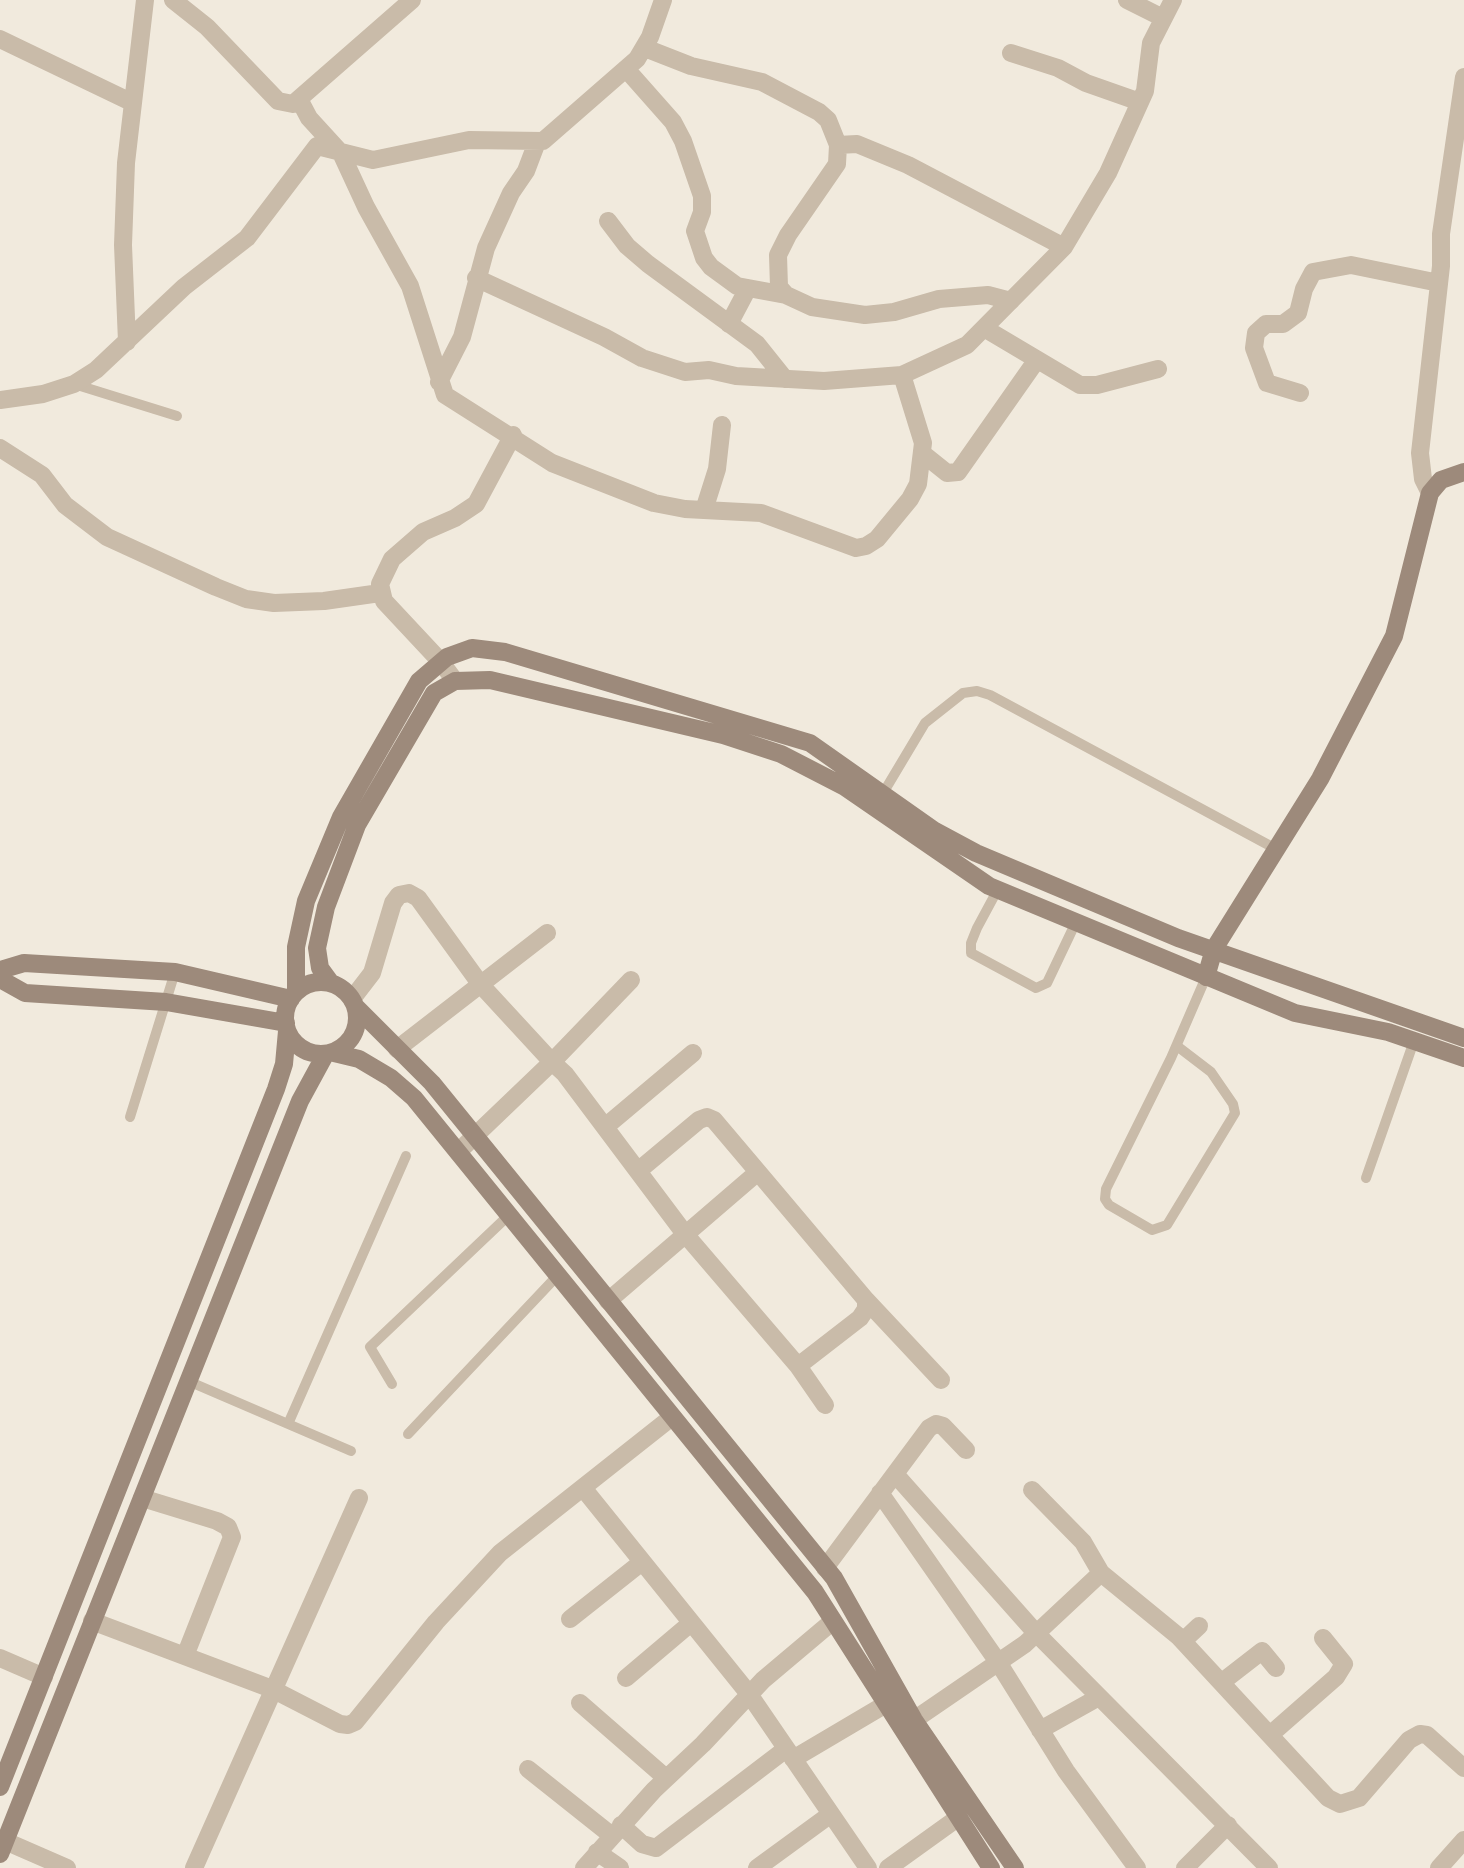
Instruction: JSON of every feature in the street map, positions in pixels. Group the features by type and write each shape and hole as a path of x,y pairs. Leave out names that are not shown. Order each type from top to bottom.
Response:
{"main road":[{"path":"1206,977 1214,949 1320,779 1394,636 1430,493 1441,480 1464,472"},
{"path":"0,1787 276,1089 284,1064 286,1027 294,995 296,947 306,901 341,817 419,681 441,662 472,648 505,652 810,743 935,831 976,853 1178,938 1464,1038"},
{"path":"991,1868 959,1817 825,1568 432,1083 354,1003 347,992 331,983 320,968 317,948 326,907 357,825 434,693 455,681 491,680 723,735 781,754 845,787 920,840 998,888 1295,1013 1388,1032 1464,1058"},
{"path":"0,970 24,962 174,972 294,995 313,983 331,983"},
{"path":"0,979 25,993 166,1002 286,1027"},
{"path":"3,1848 300,1101 329,1054 354,1034 354,1003"},
{"path":"286,1027 292,1040 306,1052 359,1059 391,1078 414,1098 815,1592 886,1703 907,1722 1015,1868"}],"street":[{"path":"127,342 123,245 131,102 145,0"},
{"path":"173,0 208,27 278,101 293,104 300,101 412,0"},
{"path":"0,400 43,394 74,384 96,370 184,287 247,238 313,147 322,145 341,153 373,160 469,140 537,142 549,137 627,70 645,48 663,0"},
{"path":"1127,0 1161,17"},
{"path":"477,278 652,362 685,372 709,370 736,376 824,381 902,375 967,345 1064,247 1108,173 1145,91 1151,43 1161,17 1173,0"},
{"path":"0,39 131,102"},
{"path":"645,48 691,66 762,82 819,112 828,120 838,145 837,164 788,235 778,255 779,287 786,295"},
{"path":"1011,53 1058,68 1086,82 1140,102"},
{"path":"627,70 673,122 683,141 702,196 702,212 695,231 704,258 727,280 747,290 786,295 812,307 865,315 894,312 939,299 988,295 1012,301"},
{"path":"1430,493 1423,479 1420,453 1439,283 1441,234 1464,77"},
{"path":"300,101 309,118 341,153 366,207 411,286 439,382 445,394 513,435 552,463 654,503 704,510 761,513 856,548 866,546 877,539 910,499 918,484 922,453 921,433 902,375"},
{"path":"439,382 462,337 486,248 512,193 526,171 537,142"},
{"path":"838,145 857,144 908,165 1064,247"},
{"path":"608,221 627,246 648,264 757,344 785,379"},
{"path":"1300,393 1267,383 1254,348 1256,333 1266,324 1283,324 1298,313 1304,289 1313,272 1351,265 1439,283"},
{"path":"729,324 747,290"},
{"path":"984,328 1087,386 1157,369"},
{"path":"922,453 947,473 958,472 1037,360"},
{"path":"704,510 717,469 722,425"},
{"path":"455,681 386,602 385,570 392,559 423,532 455,518 476,504 513,435"},
{"path":"0,448 42,475 65,505 107,537 246,599 274,603 386,602"},
{"path":"354,1003 372,972 393,903 399,895 409,893 418,898 481,985 565,1074 685,1234 798,1366 825,1405"},
{"path":"397,1049 547,933"},
{"path":"458,1152 552,1062 631,980"},
{"path":"605,1128 694,1052"},
{"path":"638,1171 699,1120 707,1117 714,1119 866,1300 941,1380"},
{"path":"608,1301 758,1172"},
{"path":"798,1366 860,1318 866,1309 866,1300"},
{"path":"92,1621 272,1689 340,1724 355,1722 436,1622 500,1553 672,1416"},
{"path":"825,1568 929,1428 936,1424 943,1426 966,1450"},
{"path":"895,1474 1037,1633 1269,1868"},
{"path":"583,1488 749,1694 868,1868"},
{"path":"1032,1490 1083,1542 1101,1573 1183,1641 1328,1798 1340,1804 1359,1798 1409,1740 1420,1734 1427,1735 1464,1768"},
{"path":"880,1493 1137,1868"},
{"path":"142,1498 216,1521 228,1527 232,1537 185,1656"},
{"path":"194,1868 359,1498"},
{"path":"570,1619 642,1562"},
{"path":"907,1722 1037,1633 1101,1573"},
{"path":"584,1868 616,1830 749,1694 834,1621"},
{"path":"626,1678 691,1622"},
{"path":"1183,1641 1199,1626"},
{"path":"1271,1734 1336,1677 1344,1664 1323,1638"},
{"path":"1222,1682 1262,1651 1276,1668"},
{"path":"0,1658 44,1677"},
{"path":"1041,1730 1099,1697"},
{"path":"580,1703 666,1778"},
{"path":"528,1769 616,1830 656,1848 790,1754 886,1703"},
{"path":"757,1868 831,1814"},
{"path":"888,1868 959,1817"},
{"path":"1185,1868 1227,1825"},
{"path":"1439,1868 1464,1840"},
{"path":"3,1848 67,1868"},
{"path":"597,1852 620,1868"}],"lane":[{"path":"74,384 177,415"},
{"path":"883,795 925,723 963,693 977,691 990,695 1276,849"},
{"path":"998,888 976,928 971,953 1036,988 1047,982 1076,922"},
{"path":"130,1117 174,972"},
{"path":"1177,1046 1211,1072 1233,1104 1235,1113 1167,1225 1153,1230 1109,1205 1105,1199 1106,1189 1177,1046 1206,977"},
{"path":"1366,1178 1414,1041"},
{"path":"288,1424 406,1156"},
{"path":"392,1384 370,1347 509,1214"},
{"path":"408,1434 558,1275"},
{"path":"188,1381 351,1451"}]}
